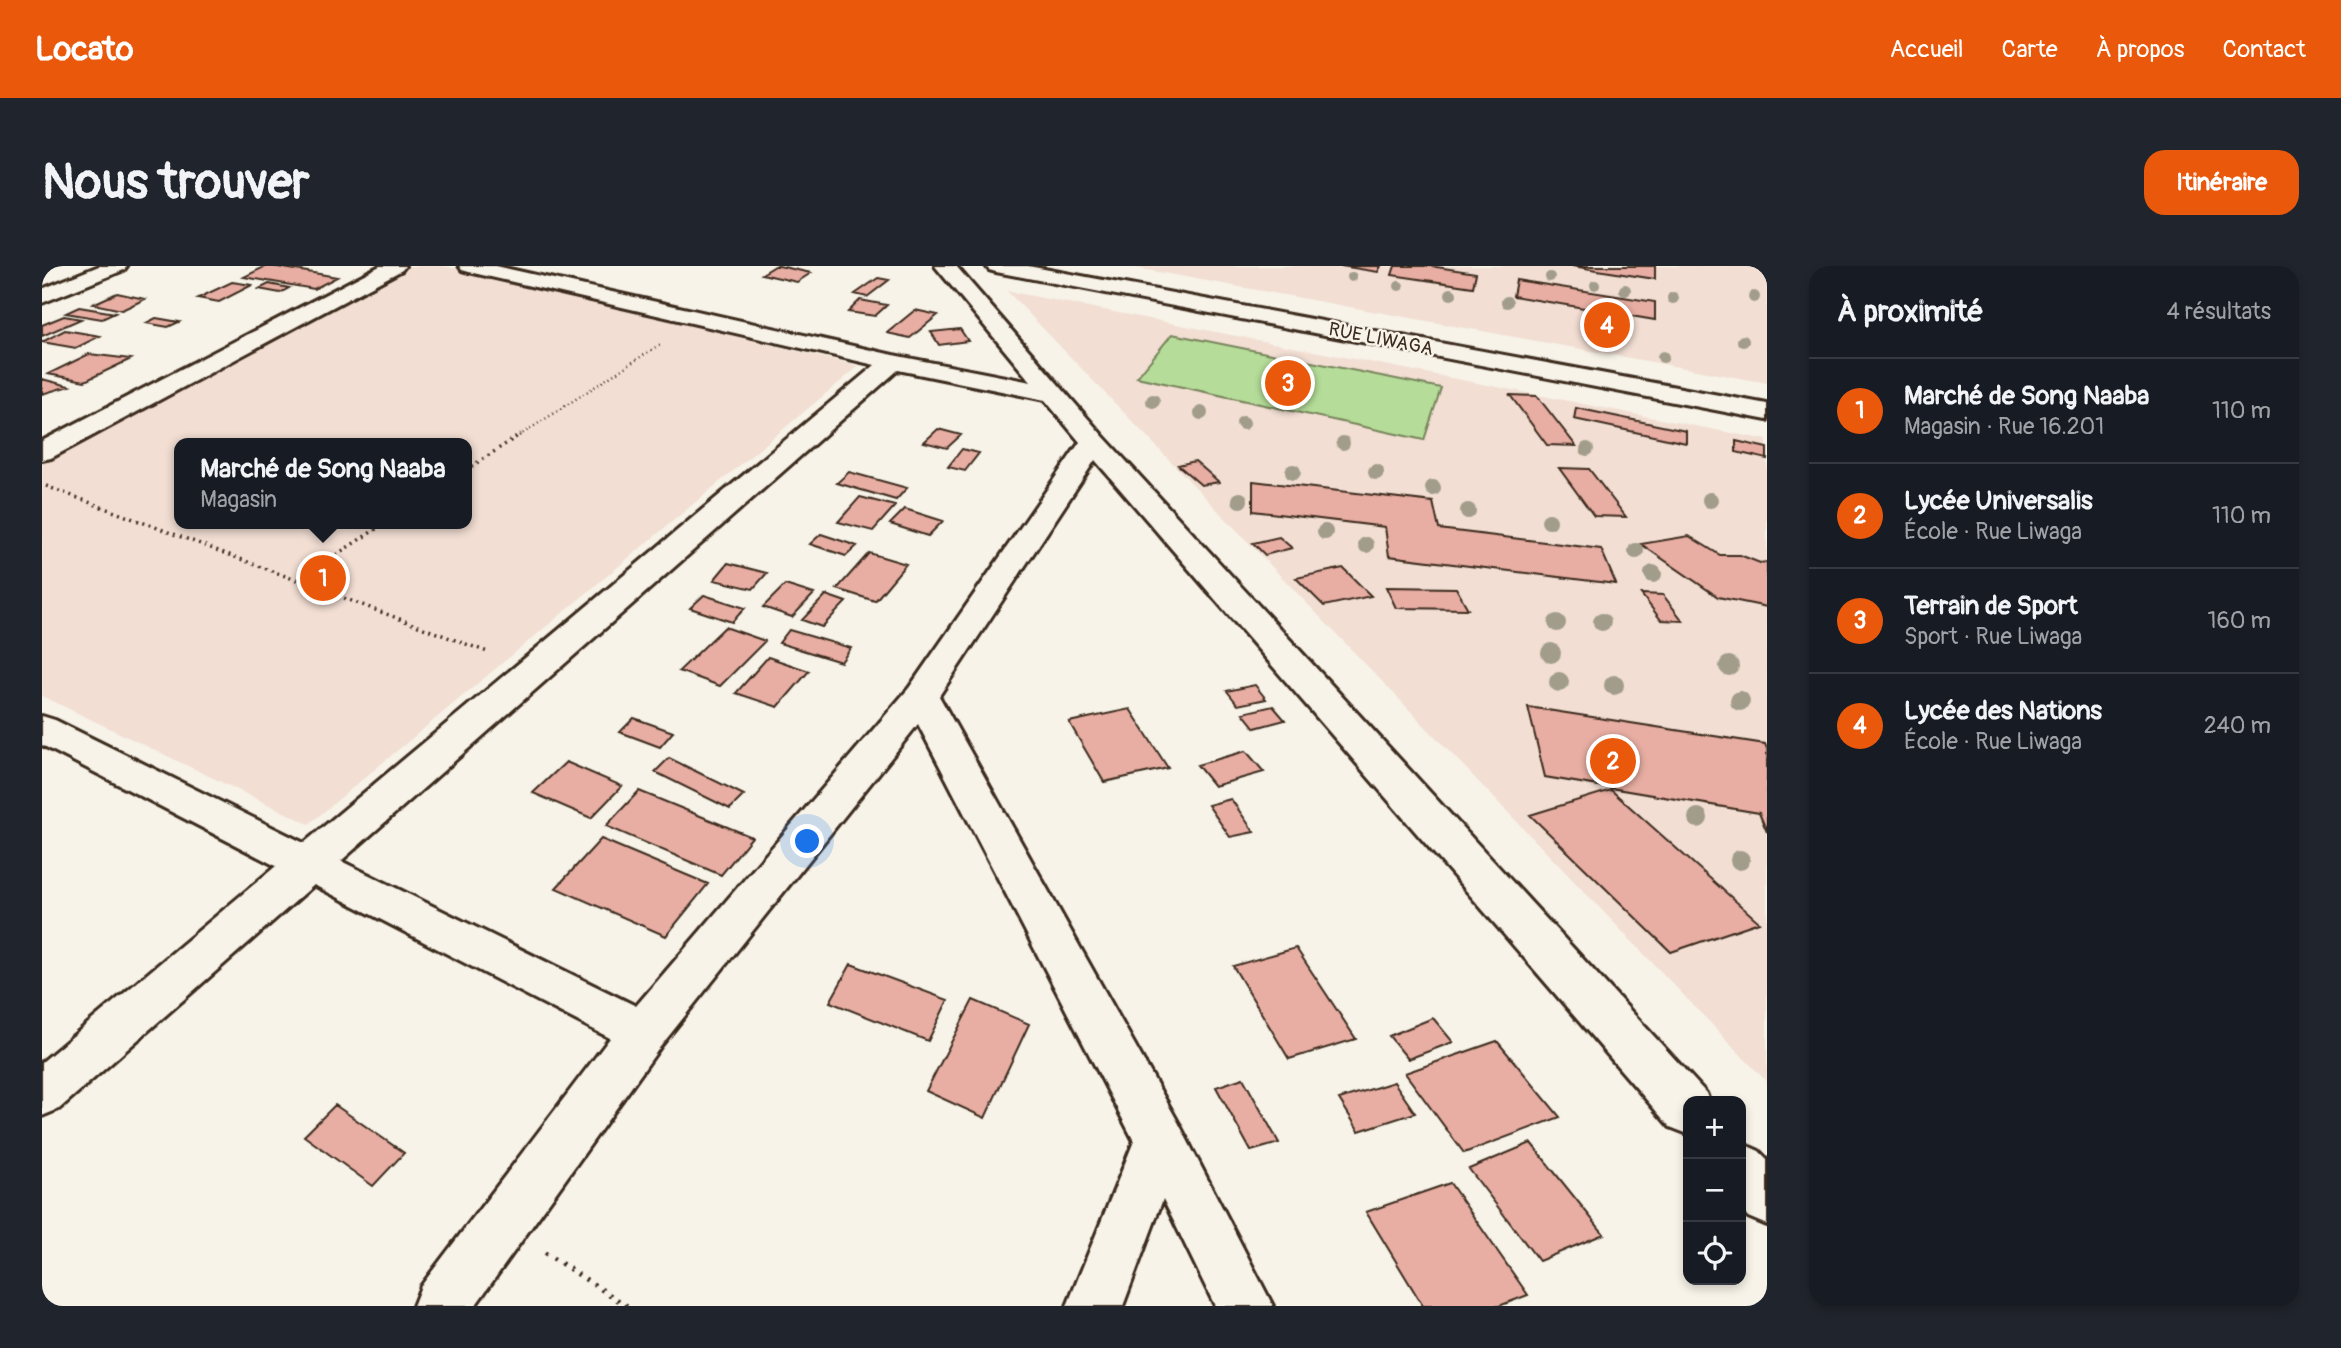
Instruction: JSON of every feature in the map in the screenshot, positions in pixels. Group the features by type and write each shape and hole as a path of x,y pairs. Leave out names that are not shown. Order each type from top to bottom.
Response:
{"street":[{"path":"42,297 117,266"},
{"path":"42,452 395,266"},
{"path":"469,266 893,362 1053,394"},
{"path":"945,266 1094,442 1683,1104"},
{"name":"RUE LIWAGA","path":"996,266 1767,412"},
{"path":"42,1093 893,362"},
{"path":"441,1306 503,1226 643,1032 921,696 1094,442"},
{"path":"921,696 1160,1139 1245,1306"},
{"path":"42,729 643,1032"},
{"path":"1095,1306 1160,1139"},
{"path":"1746,1175 1767,1198"}],"path":[{"path":"472,467 701,317"},
{"path":"42,484 534,670"},
{"path":"298,580 376,529"},
{"path":"503,1226 627,1306"}],"shaded area":[{"path":"408,266 445,266 859,366 309,824 42,696 42,461"},
{"path":"1125,266 1767,266 1767,383"},
{"path":"1007,291 1767,440 1767,1082"}],"green space":[{"path":"1172,334 1441,388 1424,440 1137,377"}],"building":[{"path":"266,266 337,277 314,289 244,277"},
{"path":"775,266 811,273 797,282 762,274"},
{"path":"1341,266 1381,266 1378,272"},
{"path":"1395,266 1430,266 1476,273 1473,287 1392,275"},
{"path":"1572,266 1655,266 1655,279"},
{"path":"878,278 889,280 867,297 855,294"},
{"path":"1516,280 1655,302 1655,320 1513,296"},
{"path":"232,282 252,285 219,302 198,298"},
{"path":"269,284 289,288 280,293 259,289"},
{"path":"117,293 145,299 122,310 93,304"},
{"path":"860,300 887,305 875,316 848,312"},
{"path":"79,307 115,313 102,319 66,313"},
{"path":"915,310 938,315 910,338 887,333"},
{"path":"64,316 81,319 42,336 42,325"},
{"path":"156,318 179,322 168,327 146,323"},
{"path":"960,329 968,341 939,345 931,332"},
{"path":"65,330 100,336 76,348 42,342"},
{"path":"89,354 131,359 85,381 48,374"},
{"path":"42,379 69,386 42,394"},
{"path":"1510,395 1537,396 1576,446 1547,445"},
{"path":"1576,408 1686,431 1686,443 1574,419"},
{"path":"938,429 961,435 947,448 924,442"},
{"path":"1736,441 1767,448 1767,459 1736,452"},
{"path":"962,449 979,453 965,471 948,467"},
{"path":"1195,461 1219,482 1201,485 1178,465"},
{"path":"1559,468 1589,469 1626,517 1594,516"},
{"path":"849,472 907,488 896,500 837,483"},
{"path":"1253,481 1433,502 1439,529 1601,549 1616,584 1389,556 1385,527 1253,511"},
{"path":"860,497 895,506 873,531 838,522"},
{"path":"905,509 943,521 928,536 890,524"},
{"path":"821,534 857,546 846,556 810,544"},
{"path":"1689,536 1720,555 1740,555 1760,563 1767,562 1767,607 1718,597 1641,544"},
{"path":"1279,537 1292,548 1265,555 1253,543"},
{"path":"869,553 906,564 875,601 837,589"},
{"path":"728,563 767,573 753,589 714,580"},
{"path":"1343,568 1371,596 1324,606 1296,578"},
{"path":"785,585 814,594 792,617 763,607"},
{"path":"1386,587 1456,588 1468,609 1396,608"},
{"path":"1641,594 1663,595 1683,621 1661,620"},
{"path":"704,595 745,608 732,622 690,608"},
{"path":"826,595 846,602 822,627 802,620"},
{"path":"725,627 765,641 720,686 679,671"},
{"path":"789,630 851,648 841,662 779,643"},
{"path":"768,657 809,671 778,707 736,693"},
{"path":"1255,685 1266,699 1238,705 1227,691"},
{"path":"1273,706 1285,720 1255,728 1243,713"},
{"path":"1528,707 1765,744 1767,832 1759,813 1545,777"},
{"path":"1130,709 1168,768 1104,782 1069,722"},
{"path":"634,718 673,732 660,747 620,732"},
{"path":"1246,751 1264,772 1214,786 1197,765"},
{"path":"669,758 744,795 730,809 655,772"},
{"path":"566,762 622,786 591,818 533,793"},
{"path":"1611,790 1759,922 1671,952 1530,815"},
{"path":"639,791 752,837 721,875 606,826"},
{"path":"1231,799 1254,832 1230,837 1208,805"},
{"path":"601,839 708,884 666,936 556,888"},
{"path":"1296,948 1356,1039 1289,1059 1233,966"},
{"path":"851,964 948,1000 928,1041 830,1002"},
{"path":"973,1000 1029,1024 985,1118 926,1091"},
{"path":"1433,1018 1453,1042 1408,1059 1389,1036"},
{"path":"1497,1041 1560,1117 1464,1153 1405,1073"},
{"path":"1243,1078 1279,1143 1251,1151 1216,1087"},
{"path":"1394,1082 1415,1113 1359,1131 1339,1099"},
{"path":"335,1105 404,1153 373,1186 304,1136"},
{"path":"1531,1143 1604,1234 1539,1261 1469,1169"},
{"path":"1450,1183 1528,1295 1499,1306 1423,1306 1366,1212"}],"place":[{"name":"Lycée des Nations","path":"1607,325"},
{"name":"Terrain de Sport","path":"1288,383"},
{"name":"Marché de Song Naaba","path":"323,578"},
{"name":"Lycée Universalis","path":"1613,761"}]}
